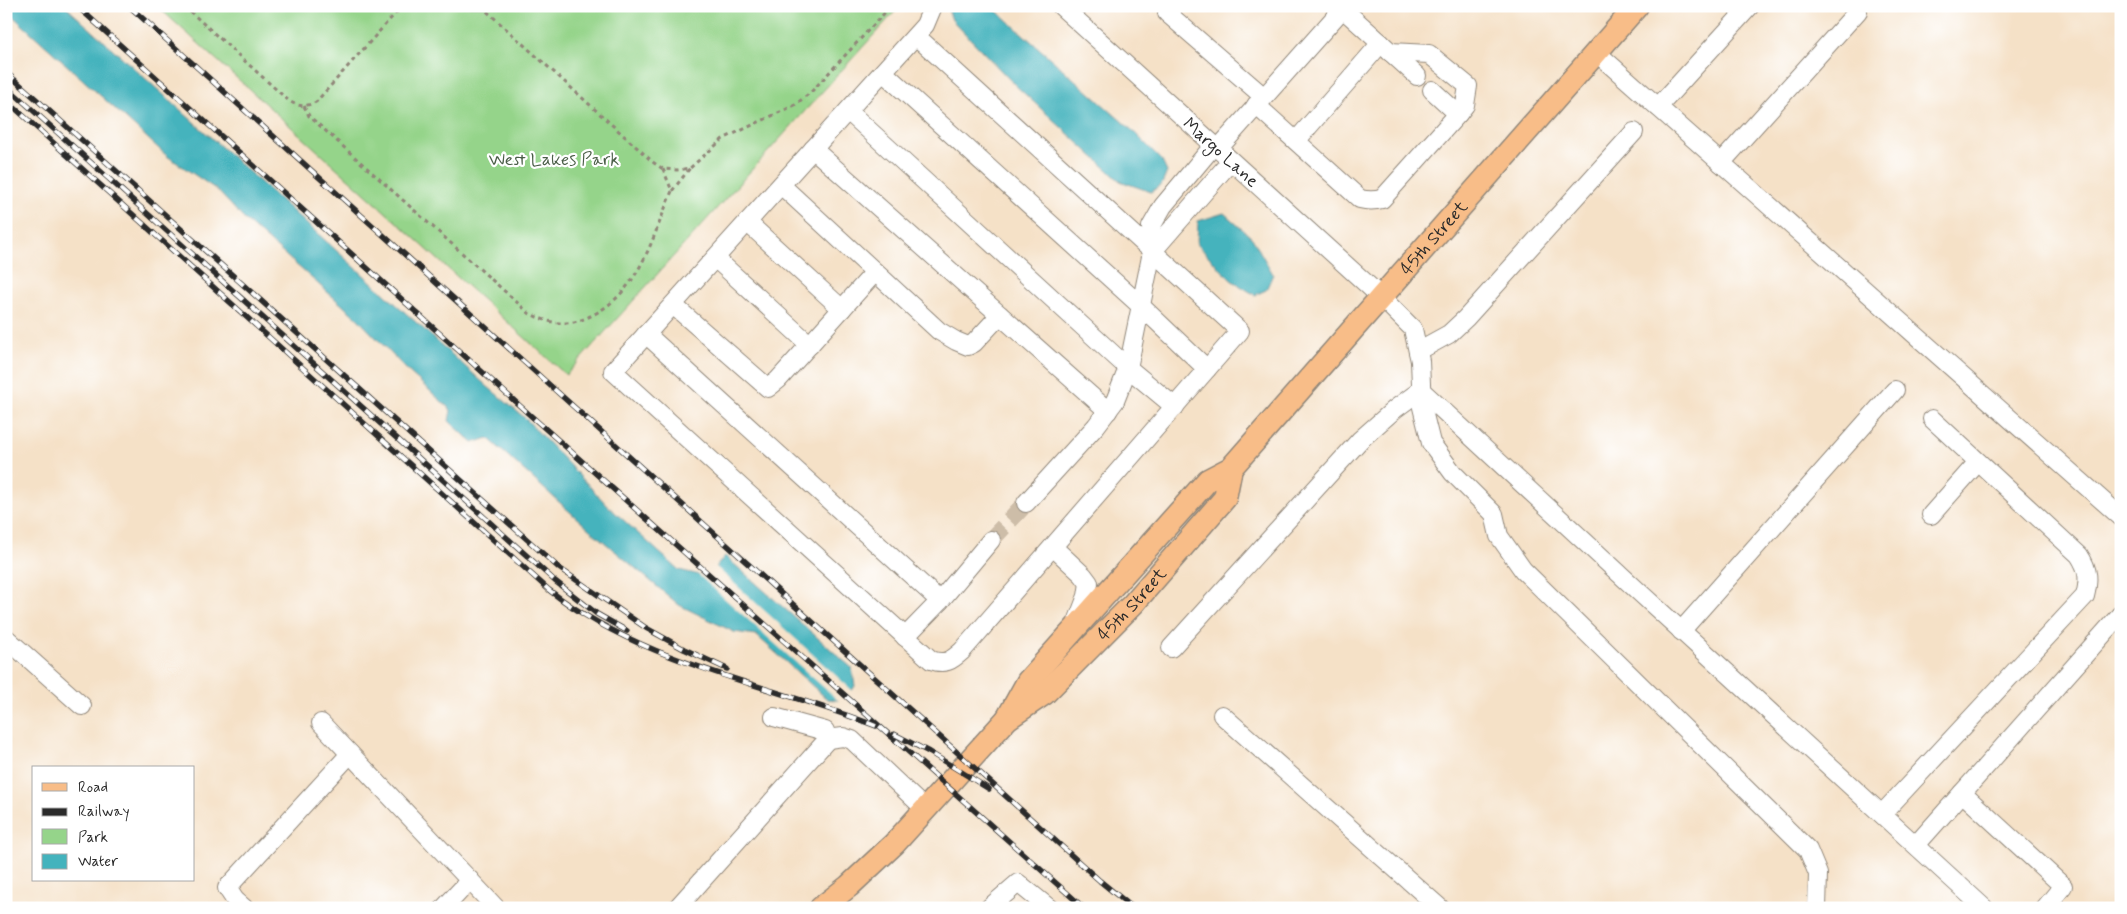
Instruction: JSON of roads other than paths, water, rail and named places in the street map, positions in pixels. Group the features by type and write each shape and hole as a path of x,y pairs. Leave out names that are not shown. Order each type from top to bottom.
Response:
{"main road":[{"name":"45th Street","path":"822,908 894,844 926,809 1007,719 1028,681 1208,480 1231,468 1637,6"},
{"name":"45th Street","path":"1007,719 1044,694 1133,604 1225,498 1231,468"}],"street":[{"path":"916,36 1240,332 951,661 941,664 931,660 613,371 813,149 926,25 933,6"},
{"name":"Margo Lane","path":"1060,6 1381,297 1413,329 1418,351 1422,407 1431,443 1453,473 1494,514 1500,536 1523,570 1808,850 1818,874 1817,908"},
{"path":"1173,6 1167,13 1260,101 1296,141 1360,198 1368,201 1382,199 1458,114 1465,105 1468,86 1429,54 1385,48"},
{"path":"1658,107 1750,6"},
{"path":"1026,503 1115,401 1128,368 1141,306 1152,252 1151,227 1163,206 1216,147 1344,8 1417,76"},
{"path":"1721,163 1858,11"},
{"path":"1296,141 1385,48"},
{"path":"1596,53 2121,517"},
{"path":"883,72 1208,369"},
{"path":"1432,90 1458,114"},
{"path":"848,111 1128,368 1175,407"},
{"path":"1418,351 1449,334 1466,318 1634,132"},
{"path":"813,149 1108,411"},
{"path":"1152,252 1231,161"},
{"path":"781,185 939,331 968,346 974,344 1000,314"},
{"path":"747,222 842,309"},
{"path":"715,258 810,345"},
{"path":"673,305 768,388 778,380 875,272"},
{"path":"646,334 940,601"},
{"path":"1171,648 1360,440 1395,408 1421,390 1984,908"},
{"path":"1681,631 1895,390"},
{"path":"1882,814 2085,596 2088,583 2087,567 2079,555 1932,419"},
{"path":"1931,515 1978,462"},
{"path":"905,636 940,601 991,540"},
{"path":"1053,546 1089,583 1087,596 1074,630"},
{"path":"1916,845 2121,614"},
{"path":"6,638 82,706"},
{"path":"1222,715 1440,908"},
{"path":"774,717 825,731 828,739"},
{"path":"320,723 496,908"},
{"path":"677,908 828,739 844,737 852,740 926,809"},
{"path":"244,908 235,900 227,888 350,754"},
{"path":"1962,793 2064,886 2044,908"},
{"path":"444,908 470,880"},
{"path":"989,908 1018,883 1049,908"}],"water":[{"path":"6,6 65,6 488,387 525,418 609,507 679,570 708,577 725,556 852,668 855,686 845,701 827,699 756,635 734,632 679,605 590,530 488,438 473,443 449,421 451,410 407,370 357,318 244,219 217,190 167,156 6,10"},
{"path":"947,6 991,6 1134,132 1161,159 1167,172 1162,184 1151,192 1120,181 1014,84 952,20"},
{"path":"1224,213 1252,238 1273,274 1266,290 1255,295 1231,280 1197,244 1198,221"}],"tunnel":[{"path":"991,540 1026,503"}],"railway":[{"path":"77,6 530,415 1084,908"},
{"path":"129,6 1100,881 1133,908"},
{"path":"6,72 559,568 646,628 684,649 727,669"},
{"path":"6,86 555,581 597,614 627,631"},
{"path":"6,100 549,590 586,615 624,636 665,654 706,670 876,726"},
{"path":"894,734 929,752 989,789"}],"park label":[{"name":"West Lakes Park","path":"554,159"}]}
